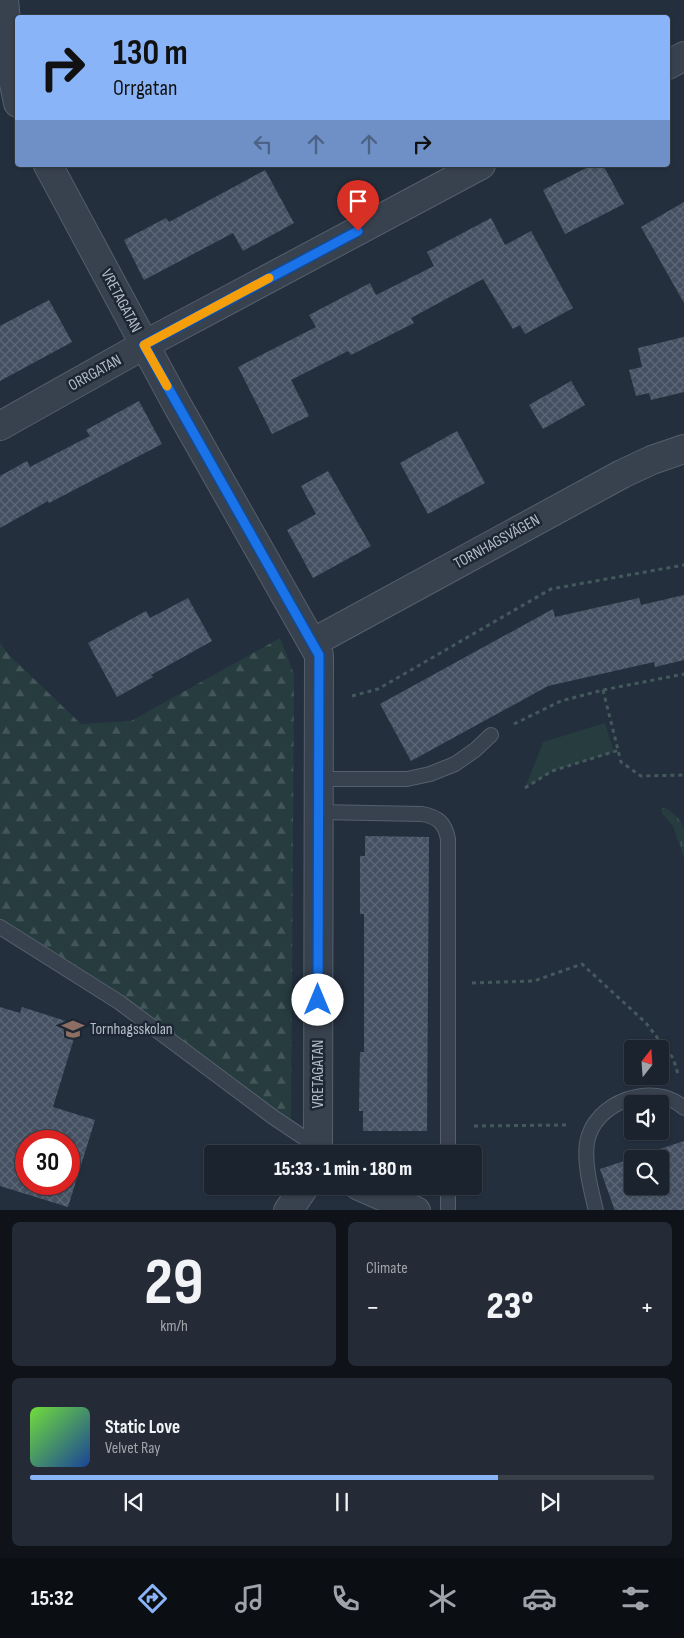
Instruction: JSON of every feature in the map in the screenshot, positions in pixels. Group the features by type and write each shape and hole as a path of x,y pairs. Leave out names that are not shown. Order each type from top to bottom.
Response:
{"street":[{"path":"4,0 10,64 15,89"},
{"path":"670,64 684,56"},
{"name":"VRETAGATAN","path":"49,167 144,345 319,655 318,1145"},
{"name":"ORRGATAN","path":"0,426 144,345 477,167"},
{"name":"TORNHAGSVÄGEN","path":"312,643 622,474 652,460 684,449"},
{"path":"288,1210 299,1195"},
{"path":"380,1195 416,1210"}],"lane":[{"path":"319,779 407,778 430,774 455,764 475,750 491,735"},
{"path":"319,812 422,814 432,816 440,821 446,829 448,839 448,1145"},
{"path":"0,927 119,1002 311,1145"},
{"path":"596,1210 586,1161 587,1141 593,1124 603,1112 634,1097 664,1098 682,1106"},
{"path":"448,1195 448,1210"}],"path":[{"path":"320,705 378,688 551,589 684,565"},
{"path":"513,724 561,701 603,690 684,674"},
{"path":"603,690 621,762 641,776 684,775"},
{"path":"525,788 552,771 619,750"},
{"path":"480,983 534,981 582,964 646,1023 673,1058 682,1085 682,1106"},
{"path":"479,1126 593,1124"}],"green space":[{"path":"280,638 294,674 291,1133 0,925 0,643 9,655 81,724 131,721"},
{"path":"605,723 614,752 552,771 525,788 543,742"},
{"path":"662,808 672,812 683,826 684,858 673,826 661,812"}],"building":[{"path":"588,167 604,167 624,204 565,234 543,190"},
{"path":"265,170 294,223 243,251 233,233 144,280 124,240 166,218 169,222"},
{"path":"684,202 684,303 641,227"},
{"path":"491,218 505,245 531,231 573,308 525,334 520,325 513,329 483,279 411,318 414,323 351,355 348,351 291,380 309,416 272,434 238,367 316,327 309,315 370,283 376,295 434,266 427,252"},
{"path":"49,300 72,342 0,381 0,326"},
{"path":"684,337 684,392 651,400 649,393 636,396 629,370 642,367 638,348"},
{"path":"571,381 585,405 543,429 529,405"},
{"path":"139,401 162,444 49,503 48,501 0,528 0,476 27,461 30,467 90,436 86,430"},
{"path":"457,431 485,483 428,514 400,463"},
{"path":"328,471 371,546 313,578 287,530 316,514 301,486"},
{"path":"684,595 684,660 655,667 654,662 548,686 411,761 380,704 553,609 555,617 639,598 641,605"},
{"path":"188,598 212,641 151,675 153,677 117,697 88,643 146,611 150,618"},
{"path":"365,836 429,837 427,1131 363,1131 363,1111 359,1111 360,1052 364,1052 364,914 360,914 360,856 365,856"},
{"path":"0,1007 20,1013 22,1007 78,1025 53,1107 95,1120 80,1168 80,1130 15,1130 15,1191 0,1186"},
{"path":"684,1141 684,1210 615,1210 600,1169 624,1161 624,1195 669,1195 669,1150 657,1150"},
{"path":"29,1195 72,1195 68,1207"}],"slow traffic":[{"path":"167,386 144,345 269,278"}],"place":[{"name":"Tornhagsskolan","path":"73,1029"}],"route":[{"path":"318,1000 319,655 144,345 358,231"}]}
